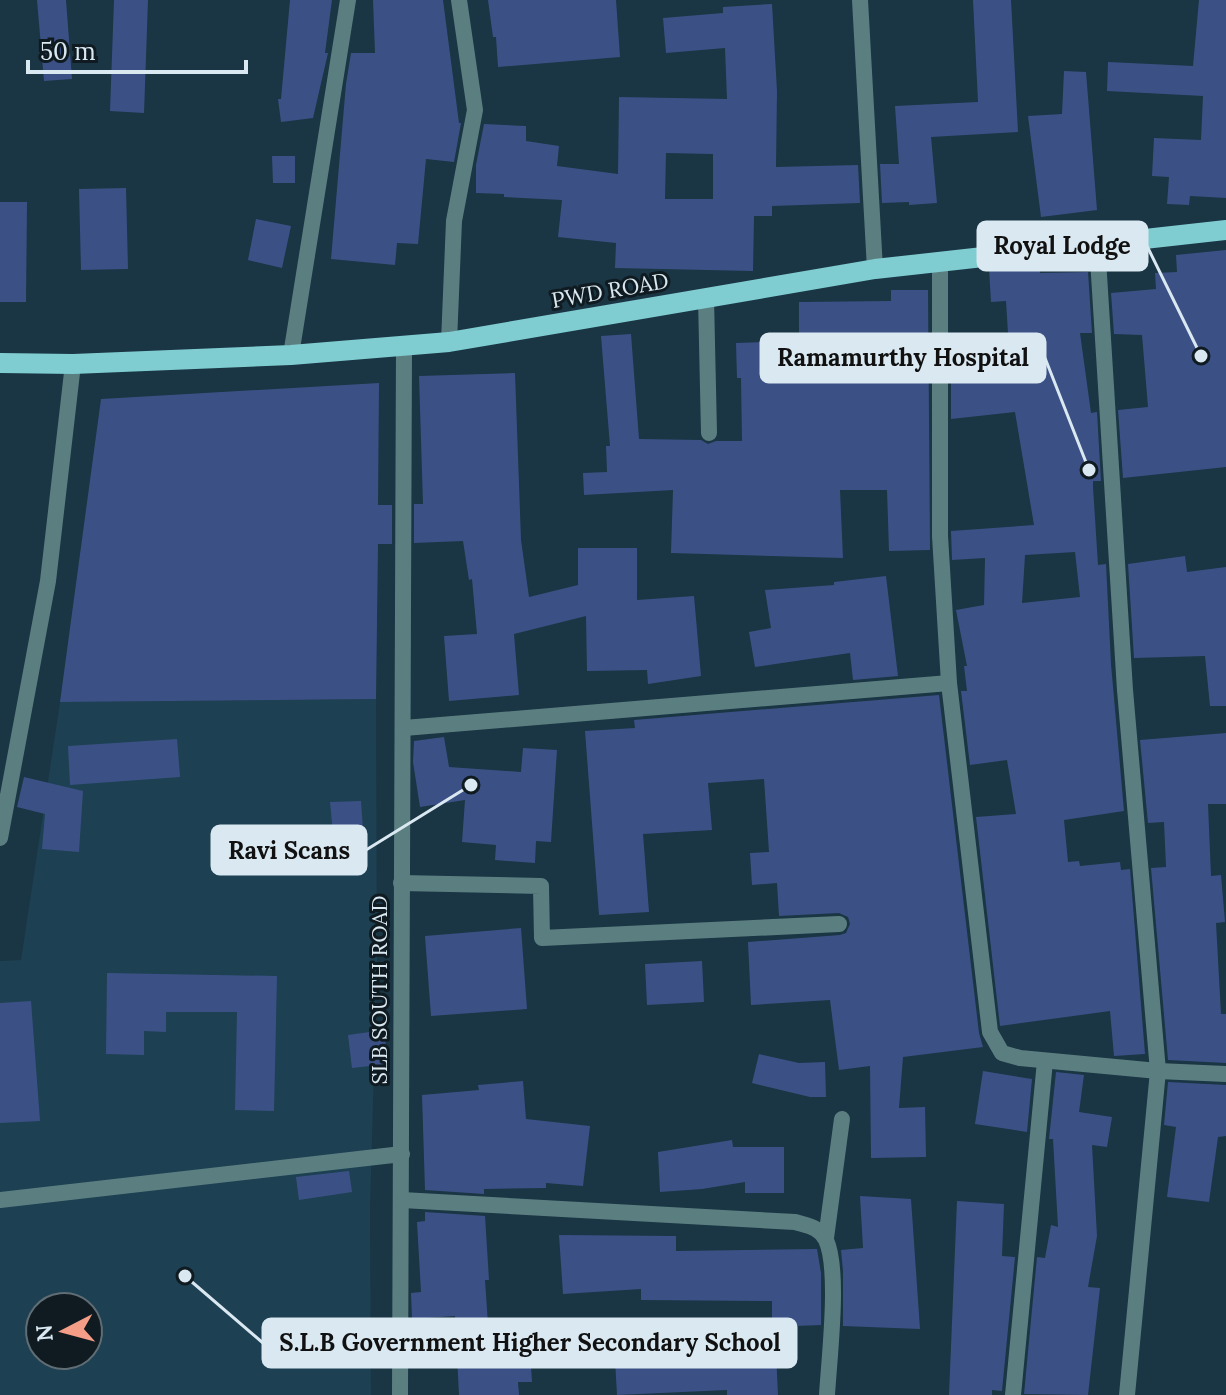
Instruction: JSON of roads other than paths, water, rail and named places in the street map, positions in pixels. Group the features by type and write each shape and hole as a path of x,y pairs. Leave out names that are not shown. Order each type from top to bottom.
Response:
{"main road":[{"name":"PWD ROAD","path":"0,363 73,364 291,355 449,342 875,269 1226,230"}],"street":[{"path":"291,355 348,0"},
{"path":"449,342 454,221 475,110 459,0"},
{"path":"860,0 875,269"},
{"path":"1097,243 1125,690 1158,1071 1127,1395"},
{"path":"940,260 940,536 949,683 990,1032 1002,1053 1020,1058 1226,1074"},
{"path":"706,298 709,433"},
{"name":"SLB SOUTH ROAD","path":"400,1395 404,346"},
{"path":"0,838 48,581 73,364"},
{"path":"404,728 949,683"},
{"path":"401,883 541,886 542,938 839,924"},
{"path":"1013,1395 1045,1061"},
{"path":"827,1395 833,1265 826,1238 842,1119"},
{"path":"0,1200 402,1154"},
{"path":"402,1200 795,1222 816,1228 826,1238"}],"place":[{"name":"Royal Lodge","path":"1201,356"},
{"name":"Ramamurthy Hospital","path":"1089,470"},
{"name":"Ravi Scans","path":"471,785"},
{"name":"S.L.B Government Higher Secondary School","path":"185,1276"}]}
